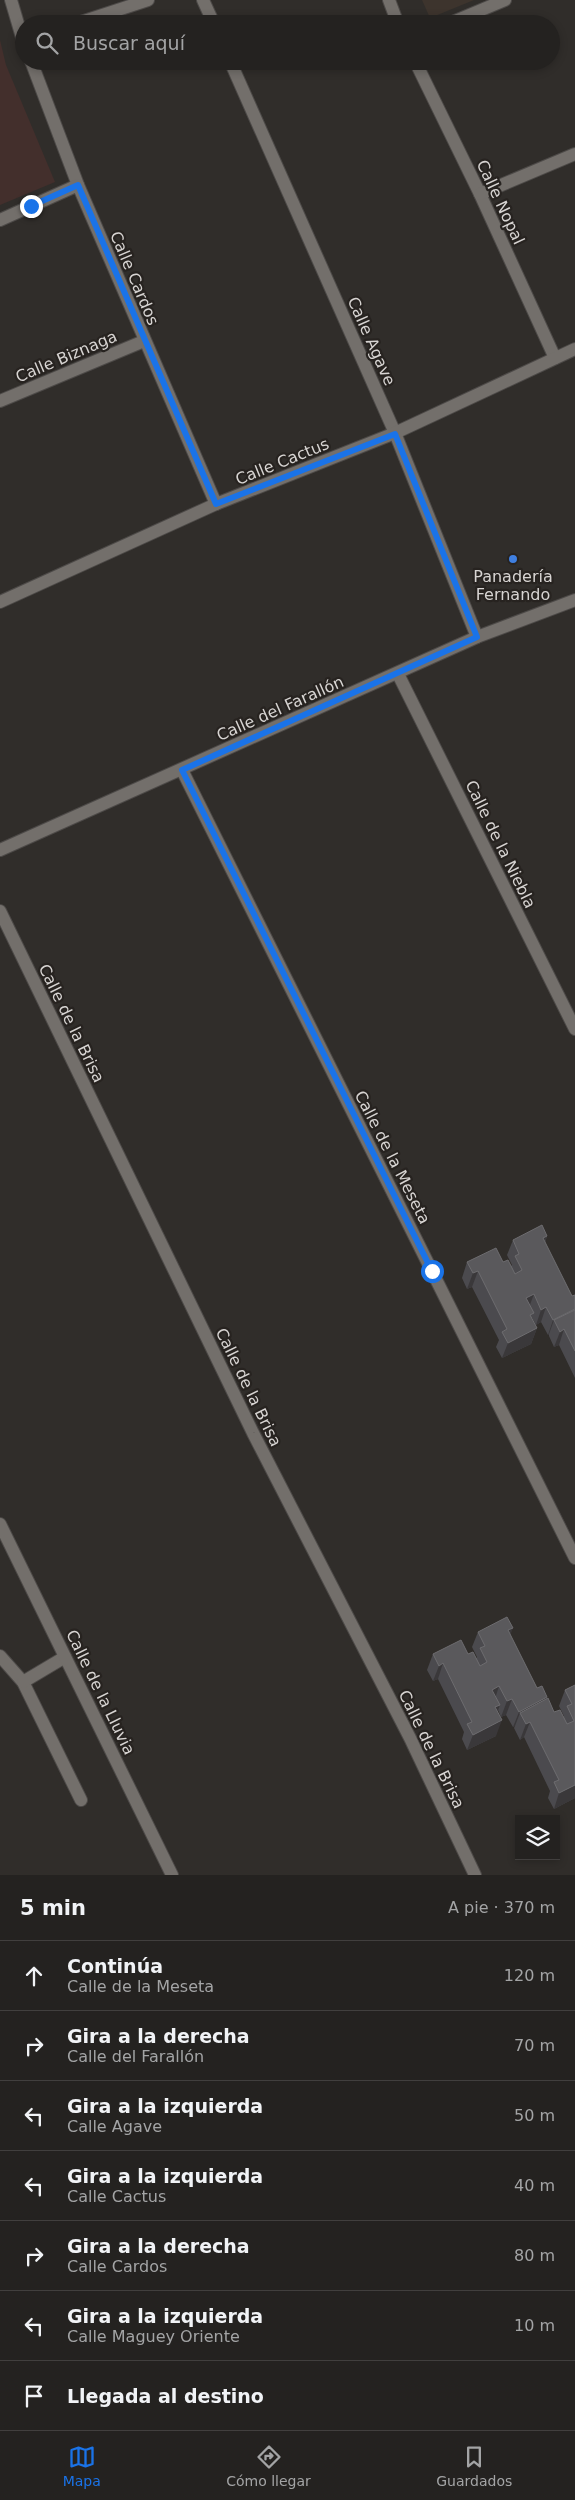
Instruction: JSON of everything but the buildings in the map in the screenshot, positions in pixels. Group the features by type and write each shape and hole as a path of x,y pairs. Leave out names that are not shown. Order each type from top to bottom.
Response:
{"street":[{"path":"11,0 15,15"},
{"path":"102,15 148,0"},
{"path":"203,0 210,15"},
{"path":"389,0 395,15"},
{"path":"470,15 506,0"},
{"name":"Calle Cardos","path":"33,70 78,185 216,504"},
{"name":"Calle Agave","path":"234,70 395,434 477,637"},
{"name":"Calle Nopal","path":"419,70 480,194 555,358"},
{"path":"480,194 575,154"},
{"path":"0,220 78,185"},
{"name":"Calle Biznaga","path":"0,401 144,341"},
{"name":"Calle Cactus","path":"0,602 216,504 395,434 575,349"},
{"name":"Calle del Farallón","path":"0,850 398,674 477,637 575,600"},
{"name":"Calle de la Niebla","path":"398,674 575,1029"},
{"name":"Calle de la Meseta","path":"182,770 575,1558"},
{"name":"Calle de la Brisa","path":"0,911 253,1433 406,1730 475,1875"},
{"name":"Calle de la Lluvia","path":"0,1524 172,1875"},
{"path":"0,1656 22,1682 81,1800"},
{"path":"22,1682 65,1657"}],"shaded area":[{"path":"422,0 474,0 437,15 429,15"},
{"path":"0,40 6,65 55,182 0,205"}],"place":[{"name":"Panadería Fernando","path":"513,559"}],"route":[{"path":"31,206 78,185 216,504 395,434 477,637 182,770 432,1271"}]}
